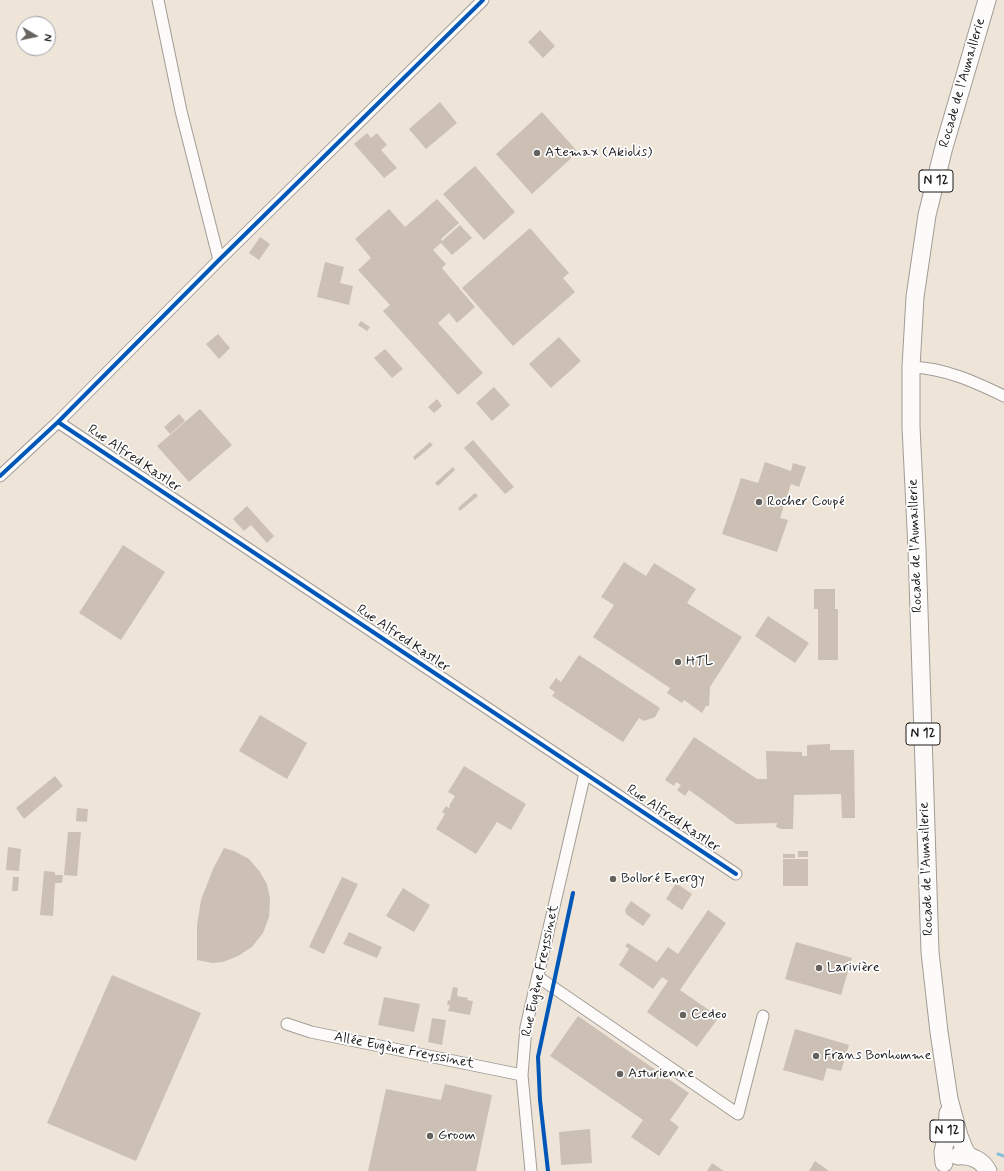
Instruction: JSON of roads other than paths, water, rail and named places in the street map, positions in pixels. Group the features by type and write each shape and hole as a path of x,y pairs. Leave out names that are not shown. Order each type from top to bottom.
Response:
{"main road":[{"name":"Rocade de l'Aumaillerie","path":"970,1156 965,1151 959,1136 949,1099 939,1032 930,952 917,557 911,427 911,368 915,297 927,215 944,147 987,0"},
{"name":"Rocade de l'Aumaillerie","path":"941,1167 947,1133 949,1099"},
{"path":"941,1167 956,1157 970,1156 979,1160 988,1171"}],"street":[{"path":"158,0 181,110 220,260"},
{"path":"0,476 58,422 483,0"},
{"path":"911,368 924,368 945,372 973,382 1004,396"},
{"name":"Rue Alfred Kastler","path":"58,422 736,874"},
{"name":"Rue Eugène Freyssinet","path":"531,1171 522,1075 526,1027 585,773"},
{"path":"538,976 738,1114 763,1016"},
{"name":"Allée Eugène Freyssinet","path":"287,1024 311,1032 522,1075"}],"waterway":[{"path":"998,1154 1004,1156"}],"place":[{"name":"Atemax (Akiolis)","path":"537,153"},
{"name":"Rocher Coupé","path":"759,502"},
{"name":"HTL","path":"678,662"},
{"name":"Bolloré Energy","path":"613,879"},
{"name":"Larivière","path":"819,968"},
{"name":"Cedeo","path":"683,1015"},
{"name":"Frans Bonhomme","path":"816,1056"},
{"name":"Asturienne","path":"620,1074"},
{"name":"Groom","path":"430,1136"}]}
